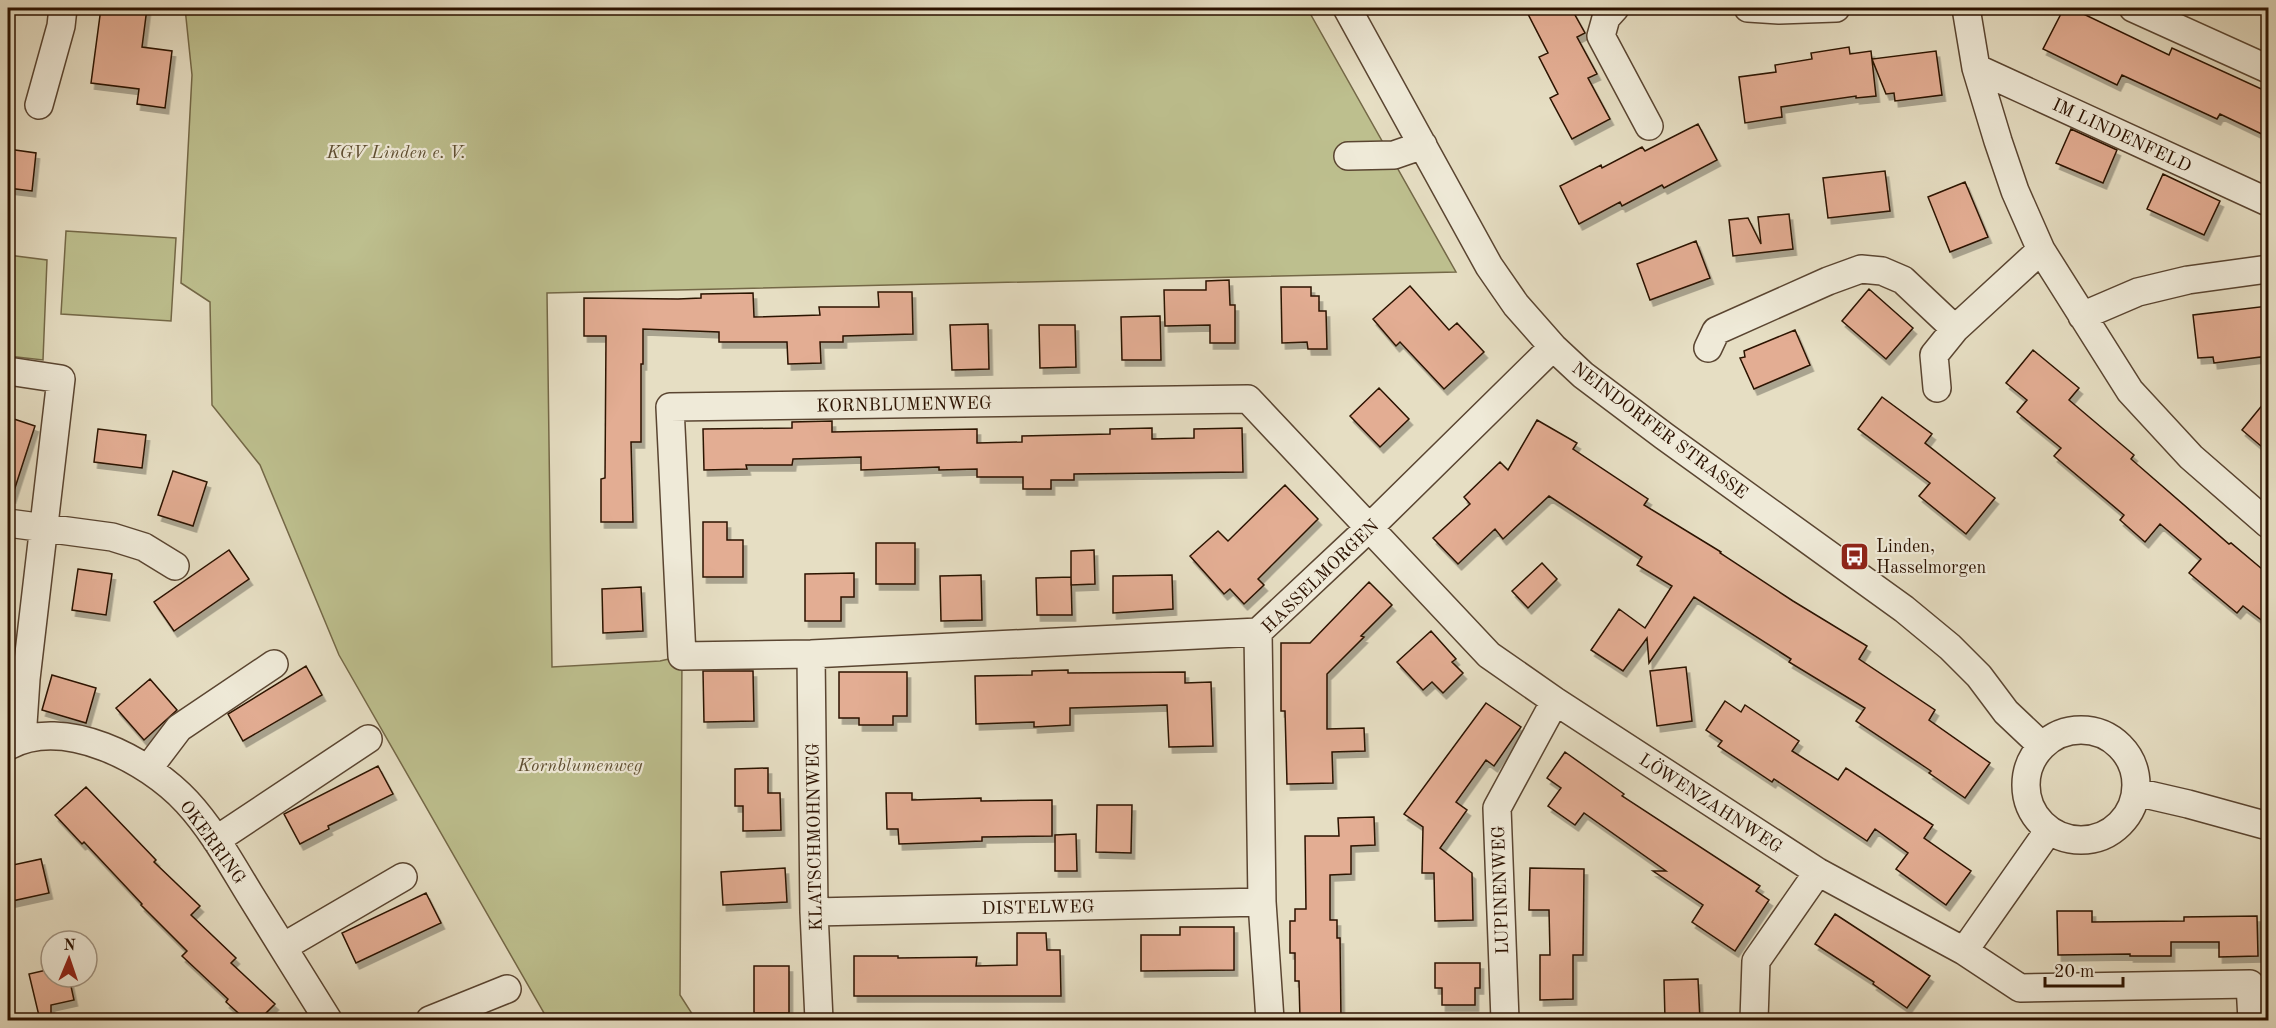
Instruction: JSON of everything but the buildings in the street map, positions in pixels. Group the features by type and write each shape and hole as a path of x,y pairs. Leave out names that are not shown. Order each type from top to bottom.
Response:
{"street":[{"path":"39,105 61,26 63,8"},
{"name":"NEINDORFER STRASSE","path":"1347,8 1488,266 1516,304 1553,347 1583,375 1904,609 1950,646 1979,676 2006,712 2042,746"},
{"path":"1615,8 1606,18 1601,36 1648,126"},
{"path":"1748,8 1779,10 1836,8"},
{"path":"1966,8 1976,68 2015,191 2041,249 2130,391 2191,457 2268,524"},
{"path":"2133,8 2268,69"},
{"name":"IM LINDENFELD","path":"1976,68 2268,202"},
{"path":"1348,156 1394,155 1423,145"},
{"path":"1937,388 1934,356 1955,329 2041,249"},
{"path":"1708,348 1716,331 1828,281 1861,269 1882,271 1903,280 1955,329"},
{"path":"2082,316 2138,292 2188,280 2268,269"},
{"name":"HASSELMORGEN","path":"1270,1020 1262,902 1258,632 1369,528 1553,347"},
{"path":"8,371 61,378 43,528 16,677 15,742"},
{"name":"KORNBLUMENWEG","path":"1258,632 811,654 682,656 670,407 1248,399 1369,528"},
{"path":"8,523 112,537 144,547 175,566"},
{"name":"LÖWENZAHNWEG","path":"1369,528 1489,656 1818,872 1964,951"},
{"name":"KLATSCHMOHNWEG","path":"811,654 814,912 819,1020"},
{"path":"148,769 179,728 274,664"},
{"name":"LUPINENWEG","path":"1505,1020 1497,808 1555,701"},
{"path":"2076,730 2094,731 2111,738 2125,750 2134,766 2136,792 2134,803 2126,818 2114,830 2099,837 2083,840 2066,838 2049,830 2035,816 2027,799 2026,780 2031,761 2042,746 2058,735 2076,730"},
{"name":"OKERRING","path":"15,742 55,736 81,740 110,749 148,769 187,802 216,840 328,1020"},
{"path":"216,840 368,739"},
{"path":"2136,792 2268,826"},
{"path":"2049,830 1964,951 2020,988 2250,984 2252,1020"},
{"path":"1754,1020 1756,960 1818,872"},
{"path":"283,947 403,877"},
{"name":"DISTELWEG","path":"814,912 1262,902"},
{"path":"429,1020 507,989"}],"green space":[{"name":"KGV Linden e. V.","path":"185,8 1307,8 1456,272 547,293 552,667 660,661 682,656 680,995 696,1020 548,1020 339,655 260,465 212,405 210,302 181,283 192,75"},
{"path":"66,231 176,238 171,321 61,314"},
{"path":"8,255 47,260 43,360 8,356"}],"place":[{"name":"Linden, Hasselmorgen","path":"1855,556"}],"park label":[{"name":"Kornblumenweg","path":"580,765"}]}
